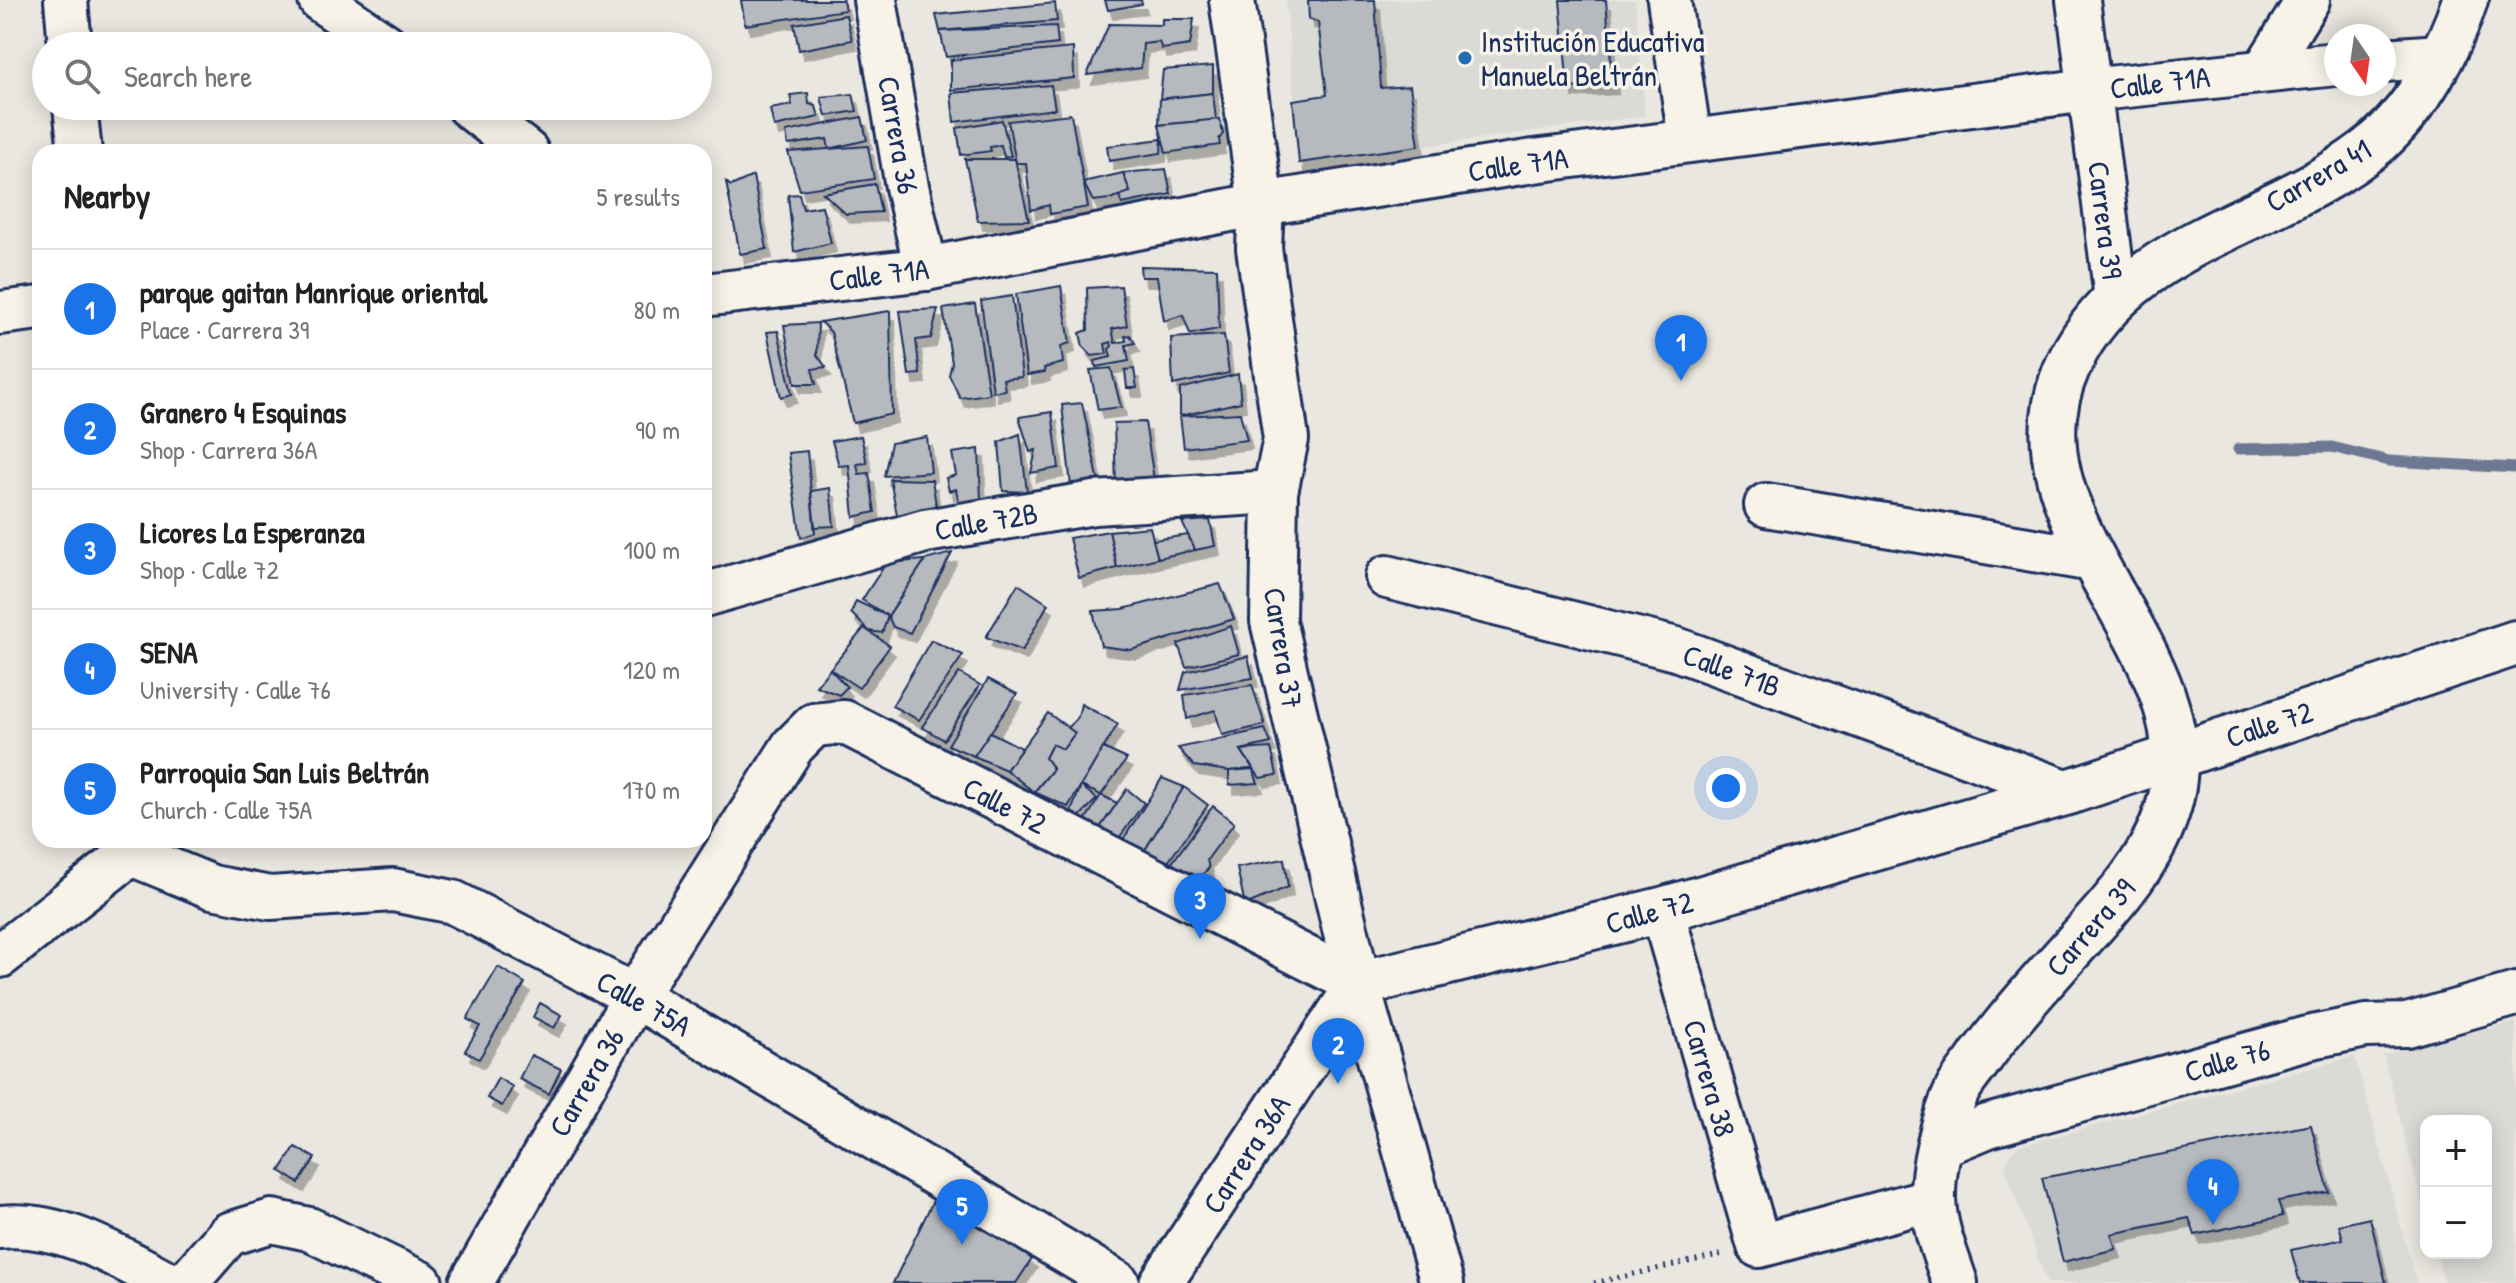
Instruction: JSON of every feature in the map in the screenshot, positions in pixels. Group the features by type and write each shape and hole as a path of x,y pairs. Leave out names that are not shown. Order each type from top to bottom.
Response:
{"street":[{"path":"66,0 69,32"},
{"path":"320,0 367,32"},
{"name":"Carrera 36","path":"875,0 907,187 926,269"},
{"name":"Carrera 37","path":"1232,0 1261,204 1259,248 1286,439 1275,492 1273,621 1358,984 1442,1283"},
{"path":"1669,0 1690,140"},
{"name":"Carrera 39","path":"1955,1283 1938,1234 1933,1199 1936,1158 1957,1090 1994,1039 2139,869 2170,799 2176,755 2169,722 2148,660 2093,560 2059,484 2055,460 2056,413 2074,353 2097,315 2116,298 2078,0"},
{"path":"2265,69 2308,0"},
{"name":"Carrera 41","path":"2116,298 2209,234 2355,159 2393,127 2412,103 2440,56 2465,0"},
{"path":"2396,59 2440,56"},
{"name":"Calle 71A","path":"712,291 926,269 1261,204 1690,140 2265,69 2324,65"},
{"path":"77,120 79,144"},
{"path":"486,120 517,144"},
{"path":"0,313 32,309"},
{"name":"Calle 72B","path":"712,593 925,531 1094,503 1275,492"},
{"path":"1766,505 2093,560"},
{"name":"Calle 71B","path":"1387,577 1676,649 2068,792"},
{"name":"Calle 72","path":"814,725 844,722 1358,984 1662,910 2068,792 2516,643"},
{"name":"Carrera 36","path":"471,1283 635,996 793,746 814,725"},
{"path":"0,956 56,915 131,848"},
{"name":"Calle 75A","path":"142,848 212,887 270,898 393,890 453,902 635,996 1118,1283"},
{"name":"Carrera 38","path":"1662,910 1759,1246"},
{"name":"Carrera 36A","path":"1161,1283 1358,984"},
{"name":"Calle 76","path":"1942,1145 1988,1126 2307,1038 2366,1026 2407,1025 2516,994"},
{"path":"1759,1246 1933,1199"},
{"path":"186,1283 229,1234 272,1221 309,1229 421,1283"},
{"path":"0,1227 20,1225 69,1235 168,1283"}],"path":[{"path":"1594,1283 1759,1246"}],"shaded area":[{"name":"Institución Educativa Manuela Beltrán","path":"1286,0 1635,0 1645,116 1299,163"},
{"path":"2516,1022 2516,1283 2444,1283 2438,1259 2492,1259 2492,1115 2420,1115 2420,1194 2383,1055"},
{"path":"2355,1056 2416,1283 2047,1283 2005,1167 2010,1153 2019,1146"}],"building":[{"path":"741,0 843,0 845,10 745,25"},
{"path":"1105,0 1141,0 1142,4 1108,10"},
{"path":"1308,0 1375,0 1381,88 1410,86 1419,146 1299,163 1293,100 1327,95 1318,22 1309,19"},
{"path":"1560,0 1606,0 1613,85 1568,88"},
{"path":"1055,3 1057,21 940,31 936,15"},
{"path":"846,15 852,40 799,50 794,24"},
{"path":"1162,19 1194,19 1190,45 1162,49 1159,42 1143,44 1141,68 1087,75 1109,24 1162,25"},
{"path":"1056,26 1058,44 946,57 940,31"},
{"path":"1073,48 1074,78 951,90 951,60"},
{"path":"1213,66 1213,93 1160,99 1163,70"},
{"path":"1051,85 1055,109 954,122 951,93"},
{"path":"808,93 809,104 816,106 819,117 774,127 770,109 792,105 790,95"},
{"path":"1213,93 1216,120 1159,125 1160,99"},
{"path":"853,94 857,111 826,116 821,97"},
{"path":"1071,114 1088,207 1050,214 1049,205 1031,210 1026,163 1016,163 1008,121"},
{"path":"862,117 867,140 829,149 827,139 788,145 786,132"},
{"path":"1220,119 1223,134 1219,139 1220,145 1166,153 1159,125"},
{"path":"1002,120 1011,156 1004,157 1001,145 990,147 991,151 961,155 957,128"},
{"path":"1162,139 1161,153 1109,161 1107,146"},
{"path":"868,146 874,179 800,190 788,152"},
{"path":"965,159 1015,159 1029,220 978,221"},
{"path":"1166,169 1171,194 1122,204 1119,193 1130,192 1123,173"},
{"path":"1123,173 1130,192 1093,201 1083,182"},
{"path":"753,176 767,249 740,254 726,182 731,186"},
{"path":"875,184 881,212 846,214 823,193"},
{"path":"799,194 803,209 822,206 831,243 794,252 788,195"},
{"path":"1140,266 1217,268 1219,329 1190,334 1183,315 1164,321 1157,277 1141,277"},
{"path":"1061,286 1070,343 1061,346 1063,363 1044,368 1045,372 1027,375 1016,294"},
{"path":"1121,286 1127,326 1112,329 1115,343 1126,341 1125,336 1130,335 1135,343 1126,345 1129,361 1096,367 1095,361 1111,357 1109,349 1112,346 1111,342 1105,344 1107,354 1092,356 1083,347 1080,333 1088,330 1087,288"},
{"path":"1012,296 1022,377 1003,379 1005,390 993,392 981,301"},
{"path":"975,304 989,394 960,398 949,375 952,363 943,309"},
{"path":"938,309 931,338 916,340 920,374 909,375 900,311"},
{"path":"890,311 892,414 853,423 831,332 820,322"},
{"path":"818,323 817,355 826,367 812,369 816,384 795,384 784,325"},
{"path":"778,331 792,394 781,397 767,332"},
{"path":"1224,335 1229,373 1173,385 1171,338"},
{"path":"1111,368 1121,407 1098,410 1090,370"},
{"path":"1134,369 1137,388 1127,388 1125,370"},
{"path":"1238,374 1241,402 1180,416 1180,389"},
{"path":"1082,403 1100,487 1071,486 1062,405"},
{"path":"1052,412 1059,468 1031,473 1036,450 1030,452 1019,417"},
{"path":"1240,413 1247,440 1184,448 1180,416"},
{"path":"1145,422 1155,486 1116,486 1114,423"},
{"path":"1020,434 1027,492 1003,491 999,442"},
{"path":"861,436 867,463 857,464 859,474 869,473 875,512 854,517 849,465 839,466 832,441"},
{"path":"927,437 931,472 884,476 891,443"},
{"path":"979,449 981,501 959,504 956,489 949,491 946,478 956,475 952,453"},
{"path":"807,451 815,533 801,538 788,453"},
{"path":"890,479 932,480 937,511 897,515"},
{"path":"830,488 834,526 815,527 811,491"},
{"path":"1210,520 1215,546 1195,550 1182,522"},
{"path":"1150,527 1158,558 1117,568 1109,531"},
{"path":"1109,531 1117,568 1079,578 1069,538"},
{"path":"1188,535 1195,550 1158,558 1153,540"},
{"path":"952,553 910,633 893,627 888,616 925,560"},
{"path":"925,560 888,616 862,600 886,563"},
{"path":"1018,584 1048,604 1022,651 986,637"},
{"path":"1220,584 1234,619 1131,650 1101,646 1093,611 1123,609"},
{"path":"856,601 888,616 882,633 869,631 851,613"},
{"path":"1231,626 1239,654 1186,667 1178,644"},
{"path":"864,628 890,646 859,688 830,669"},
{"path":"931,640 963,655 919,720 892,706"},
{"path":"1248,656 1253,678 1180,690 1185,672"},
{"path":"830,669 847,687 839,695 816,686"},
{"path":"959,673 980,685 944,740 922,727"},
{"path":"988,679 1017,694 974,756 948,745"},
{"path":"1252,685 1265,725 1222,735 1215,710 1187,719 1184,695"},
{"path":"1081,704 1118,724 1068,807 1034,792 1053,769 1045,758 1052,744 1063,749 1075,733 1068,728 1078,717"},
{"path":"1048,713 1075,733 1063,749 1052,744 1045,758 1053,769 1034,792 1006,770"},
{"path":"1265,729 1271,743 1241,750 1253,769 1229,771 1194,766 1178,748"},
{"path":"990,732 1022,748 1006,770 974,756"},
{"path":"1103,748 1127,759 1101,795 1081,786"},
{"path":"1271,748 1277,775 1260,778 1241,750"},
{"path":"1253,769 1258,783 1229,785 1229,771"},
{"path":"1162,778 1184,787 1143,853 1121,843"},
{"path":"1081,786 1097,799 1079,817 1071,812"},
{"path":"1184,787 1208,805 1166,865 1143,853"},
{"path":"1127,789 1144,803 1117,841 1099,829"},
{"path":"1101,795 1117,803 1099,829 1086,819"},
{"path":"1213,806 1234,823 1207,860 1209,868 1196,881 1169,867"},
{"path":"1284,859 1288,887 1245,905 1237,868"},
{"path":"498,967 525,983 479,1059 465,1051 480,1026 467,1019"},
{"path":"540,1003 562,1015 554,1028 533,1017"},
{"path":"531,1055 561,1069 549,1094 519,1079"},
{"path":"498,1078 513,1087 502,1106 487,1098"},
{"path":"2311,1125 2329,1192 2278,1201 2283,1216 2195,1235 2189,1218 2111,1234 2116,1249 2063,1262 2042,1178"},
{"path":"295,1147 315,1158 299,1183 280,1171"},
{"path":"936,1195 1032,1259 1016,1283 893,1283"},
{"path":"2370,1218 2386,1283 2300,1283 2291,1250 2343,1239 2339,1225"}],"waterway":[{"path":"2238,449 2332,447 2389,461 2516,468"}],"place":[{"name":"Institución Educativa Manuela Beltrán","path":"1465,58"},
{"name":"parque gaitan Manrique oriental","path":"1681,381"},
{"name":"Licores La Esperanza","path":"1200,939"},
{"name":"Granero 4 Esquinas","path":"1338,1084"},
{"name":"SENA","path":"2213,1225"},
{"name":"Parroquia San Luis Beltrán","path":"962,1245"}]}
